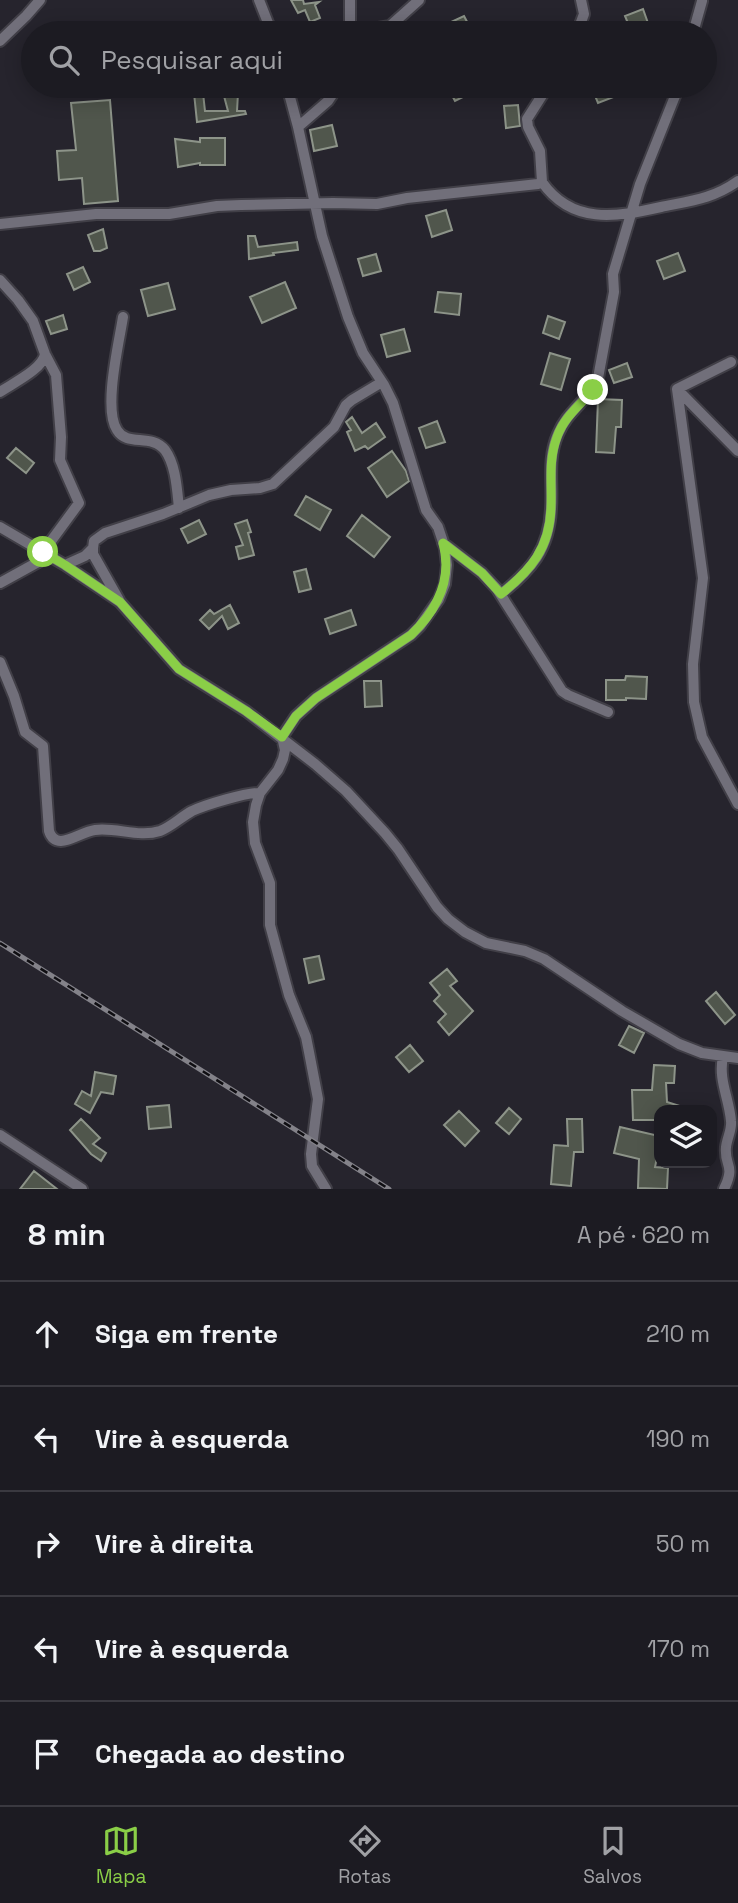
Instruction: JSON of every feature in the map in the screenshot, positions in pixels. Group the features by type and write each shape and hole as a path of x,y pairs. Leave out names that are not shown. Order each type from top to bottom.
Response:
{"street":[{"path":"0,41 40,0"},
{"path":"259,0 267,21"},
{"path":"350,0 350,21"},
{"path":"396,21 419,0"},
{"path":"581,0 584,15 582,21"},
{"path":"697,21 701,1 715,0"},
{"path":"290,98 321,236 348,317 363,353 393,404 426,510 438,527 447,565 445,584 439,599 420,626 411,635 316,698 296,716 282,737 284,759 260,793 253,822 255,843 270,883 271,925 275,943 289,995 306,1037 318,1099 312,1166 326,1189"},
{"path":"298,127 330,98"},
{"path":"540,98 527,119 528,127 540,151 542,182 561,203 608,216 631,214 703,199 738,181"},
{"path":"501,594 525,575 547,536 551,509 551,458 557,435 566,418 593,390 598,378 614,292 613,274 650,154 675,98"},
{"path":"0,224 96,214 169,215 217,206 377,204 542,182"},
{"path":"0,280 33,321 58,382 60,463 79,503 46,554 0,583"},
{"path":"123,317 111,396 114,424 122,436 153,441 167,453 180,508"},
{"path":"0,392 38,367 45,359 45,354"},
{"path":"677,389 732,362"},
{"path":"382,382 346,405 334,427 273,484 218,492 105,533 94,541 93,554 120,602 179,669 282,737 346,791 398,849 448,919 485,943 525,951 544,959 632,1017 679,1044 702,1053 738,1058"},
{"path":"677,389 738,451"},
{"path":"677,389 704,578 693,664 694,702 702,737 738,804"},
{"path":"0,527 65,565 120,602"},
{"path":"443,543 482,573 501,594 562,691 608,712"},
{"path":"65,565 78,560 93,548"},
{"path":"0,662 6,689 25,732 43,746 49,831 56,841 61,842 99,829 157,832 202,807 251,792 260,793"},
{"path":"723,1056 721,1079 731,1129 726,1148 730,1174 724,1189"},
{"path":"0,1135 82,1189"}],"building":[{"path":"291,0 303,0 304,4 319,2 315,5 320,18 310,21 305,10 298,13"},
{"path":"643,9 647,21 627,21 625,16"},
{"path":"464,16 467,21 453,21"},
{"path":"195,98 204,98 205,111 228,111 225,98 238,98 237,111 245,111 246,114 197,122"},
{"path":"596,98 611,98 598,103"},
{"path":"110,100 118,201 84,204 82,178 59,180 57,151 76,150 71,103"},
{"path":"518,105 520,126 506,128 504,106"},
{"path":"332,125 337,146 314,151 310,130"},
{"path":"200,138 225,138 225,165 200,163 178,167 175,139 200,142"},
{"path":"446,210 452,230 432,237 426,216"},
{"path":"103,229 107,248 94,251 88,235"},
{"path":"248,236 255,236 258,247 297,242 298,250 249,259"},
{"path":"678,253 685,271 664,279 657,261"},
{"path":"376,254 381,271 363,276 358,259"},
{"path":"83,267 90,282 74,290 67,274"},
{"path":"285,282 296,308 262,323 250,297"},
{"path":"168,283 175,309 148,316 141,290"},
{"path":"438,292 461,294 459,315 435,312"},
{"path":"63,315 67,329 51,334 46,321"},
{"path":"548,316 565,322 559,339 543,333"},
{"path":"404,329 410,351 387,357 381,335"},
{"path":"550,353 570,359 561,390 541,384"},
{"path":"627,363 632,377 614,383 609,370"},
{"path":"598,399 622,400 621,427 616,427 614,453 596,452"},
{"path":"352,417 362,433 376,423 385,437 368,449 365,446 355,451 347,432 351,430 346,422"},
{"path":"437,421 445,442 426,448 419,428"},
{"path":"16,448 34,463 26,473 7,458"},
{"path":"392,451 406,471 409,481 387,497 368,468"},
{"path":"306,496 331,510 320,530 295,515"},
{"path":"362,515 390,537 374,557 347,536"},
{"path":"199,520 206,534 188,543 181,529"},
{"path":"247,520 254,555 239,559 236,547 243,545 235,524"},
{"path":"306,569 311,589 299,592 294,572"},
{"path":"230,605 239,623 228,629 222,616 209,629 200,620 210,610 214,614"},
{"path":"351,610 356,625 330,634 325,619"},
{"path":"626,676 647,677 646,699 606,700 606,680 625,680"},
{"path":"364,681 381,681 382,706 365,707"},
{"path":"319,956 324,979 309,983 304,959"},
{"path":"447,969 457,981 450,986 473,1011 449,1035 438,1022 446,1014 434,1001 440,995 430,983"},
{"path":"716,992 735,1015 725,1024 706,1001"},
{"path":"629,1026 644,1033 634,1053 619,1045"},
{"path":"410,1045 423,1061 409,1072 396,1057"},
{"path":"654,1065 675,1066 674,1083 666,1083 667,1102 676,1105 654,1105 654,1120 633,1120 632,1090 652,1090"},
{"path":"95,1072 116,1076 113,1094 101,1092 90,1113 75,1104 82,1091 91,1096"},
{"path":"169,1105 171,1127 149,1129 147,1107"},
{"path":"509,1108 521,1119 509,1134 496,1123"},
{"path":"459,1111 479,1131 465,1146 444,1125"},
{"path":"81,1119 100,1138 93,1144 106,1153 101,1161 91,1154 70,1130"},
{"path":"567,1119 582,1119 583,1152 574,1152 571,1186 551,1184 554,1145 568,1146"},
{"path":"620,1127 654,1135 654,1168 668,1168 667,1189 638,1188 639,1159 614,1153"},
{"path":"34,1171 57,1189 20,1189"}],"railway":[{"path":"0,943 389,1189"}],"route":[{"path":"43,552 120,602 179,669 282,737 288,725 316,698 411,635 420,626 439,599 445,584 447,565 443,543 482,573 501,594 525,575 547,536 551,509 551,458 557,435 566,418 593,390"}]}
